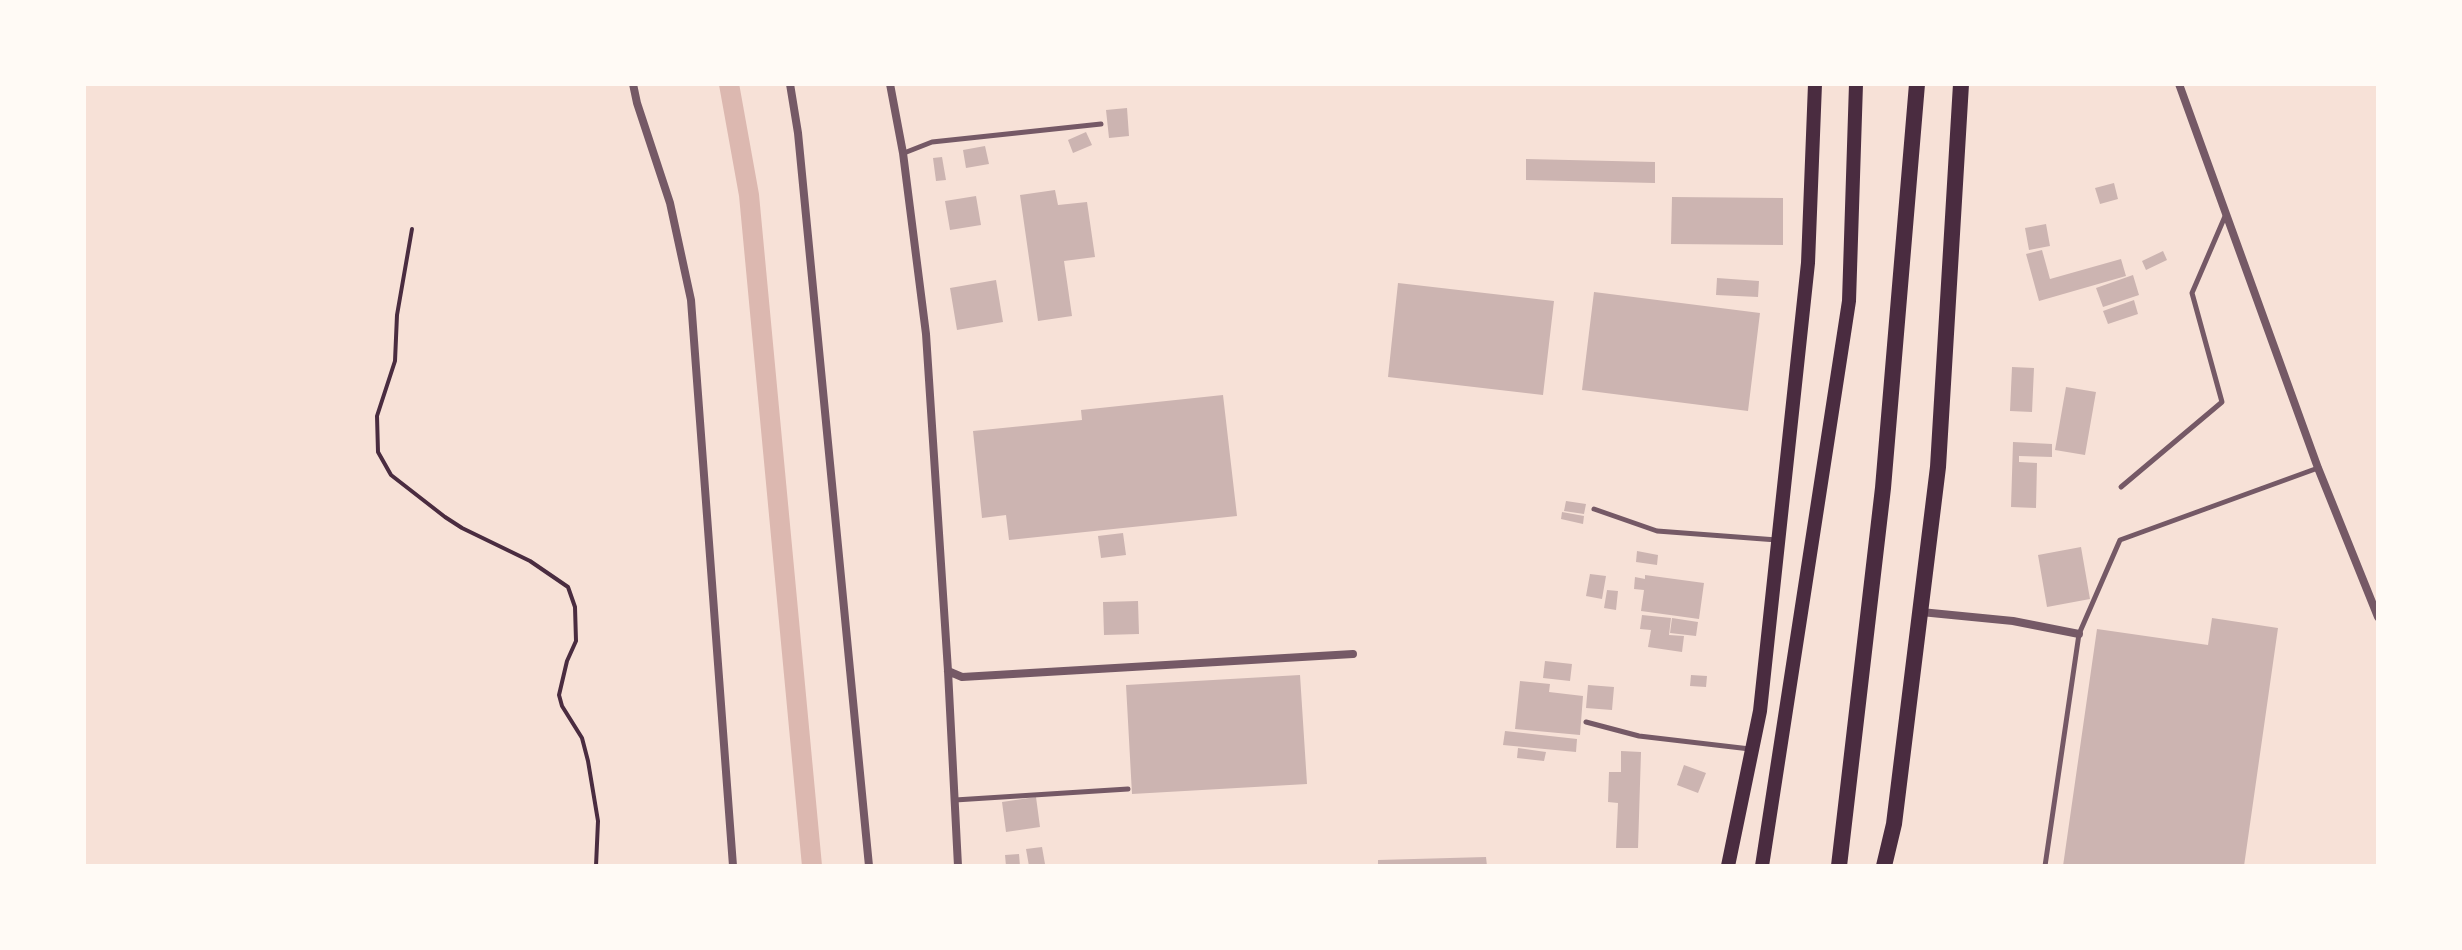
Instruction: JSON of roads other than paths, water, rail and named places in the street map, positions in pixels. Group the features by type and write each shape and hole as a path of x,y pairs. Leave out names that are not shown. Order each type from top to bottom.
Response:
{"highway":[{"path":"1839,866 1883,488 1917,84"},
{"path":"1884,866 1894,824 1938,467 1961,84"}],"main road":[{"path":"1728,866 1760,711 1808,263 1815,84"},
{"path":"1762,866 1849,301 1856,84"}],"street":[{"path":"633,84 670,203 691,300 733,866"},
{"path":"790,84 798,133 869,866"},
{"path":"890,84 903,153 926,334 958,866"},
{"path":"2179,84 2318,468 2378,617"},
{"path":"1921,612 2013,621 2079,634"},
{"path":"948,671 962,677 1353,654"}],"lane":[{"path":"903,153 932,142 1101,124"},
{"path":"2121,487 2222,402 2192,293 2226,214"},
{"path":"2045,866 2079,634 2120,540 2318,468"},
{"path":"1594,509 1657,531 1779,540"},
{"path":"1586,722 1639,736 1752,750"},
{"path":"954,800 1128,789"}],"waterway":[{"path":"729,84 749,195 812,866"}]}
